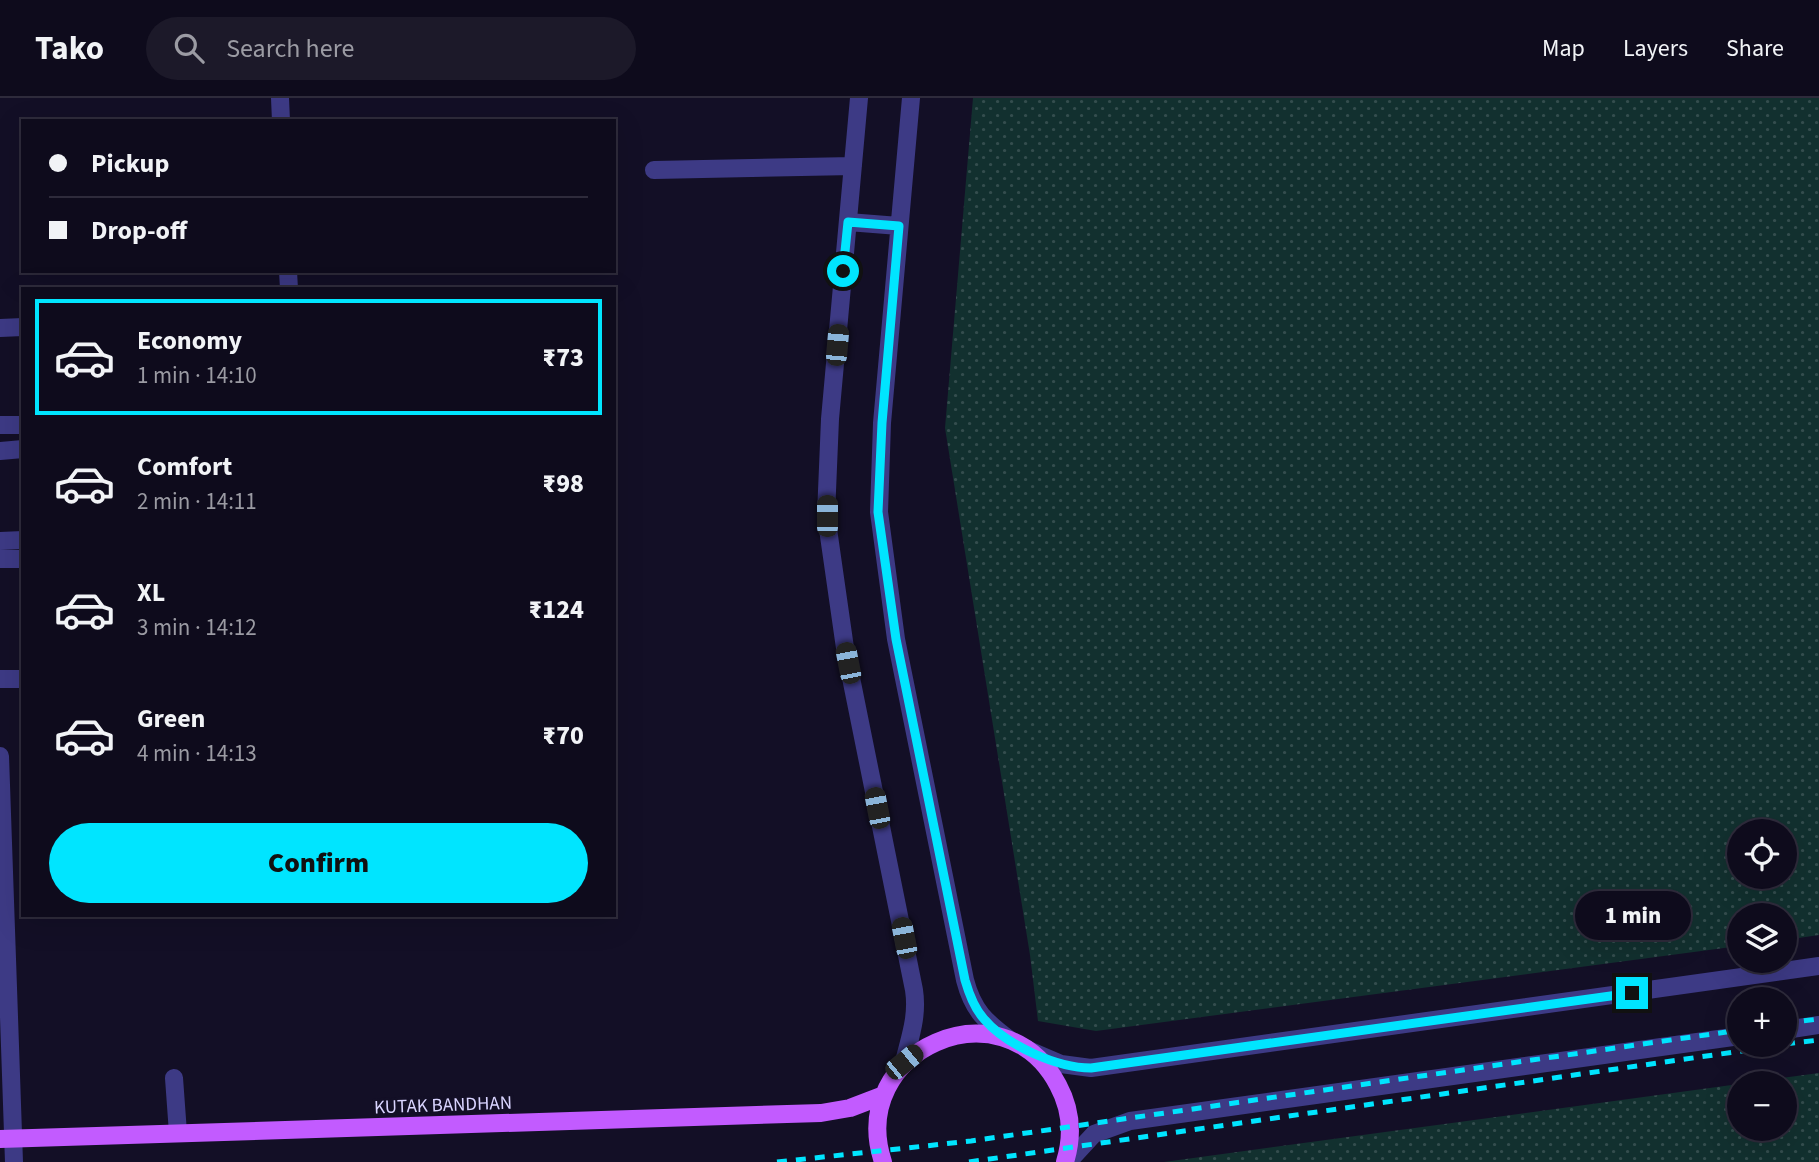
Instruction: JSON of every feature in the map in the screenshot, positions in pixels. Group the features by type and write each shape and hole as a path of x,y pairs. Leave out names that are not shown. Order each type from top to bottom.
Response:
{"main road":[{"path":"883,1162 877,1132 884,1094 892,1077 904,1062 935,1041 954,1035 982,1034 1010,1040 1026,1049 1054,1076 1068,1111 1070,1130 1066,1162"},
{"name":"KUTAK BANDHAN","path":"7,1138 821,1113 850,1108 884,1094"}],"street":[{"path":"280,98 281,119"},
{"path":"859,98 827,466 827,516 845,648 914,990 914,1026 904,1062"},
{"path":"911,98 878,468 878,512 886,579 965,980 984,1021 1010,1040"},
{"path":"654,170 853,166"},
{"path":"848,222 899,226"},
{"path":"0,328 21,327"},
{"path":"0,425 21,425"},
{"path":"0,451 21,449"},
{"path":"0,541 21,540"},
{"path":"0,559 21,559"},
{"path":"0,679 21,679"},
{"path":"0,756 2,866 14,907 7,1138 14,1162"},
{"path":"1026,1049 1061,1064 1091,1068 1819,967"},
{"path":"1797,1028 1819,1025"},
{"path":"1066,1162 1094,1135 1111,1126 1130,1121 1727,1038"},
{"path":"174,1078 178,1133"}],"green space":[{"path":"973,98 1819,98 1819,935 1797,938 1797,903 1727,903 1727,948 1096,1031 1038,1021 1030,955 945,428"},
{"path":"1819,1073 1819,1162 1164,1162 1727,1086 1727,1141 1797,1141 1797,1076"}],"railway":[{"path":"1797,1022 1819,1019"},
{"path":"777,1162 971,1141 1727,1032"},
{"path":"1797,1043 1819,1040"},
{"path":"969,1162 1727,1053"}],"route":[{"path":"843,271 848,222 899,226 878,468 878,512 896,639 965,980 968,993 984,1021 1026,1049 1061,1064 1091,1068 1632,993"}]}
